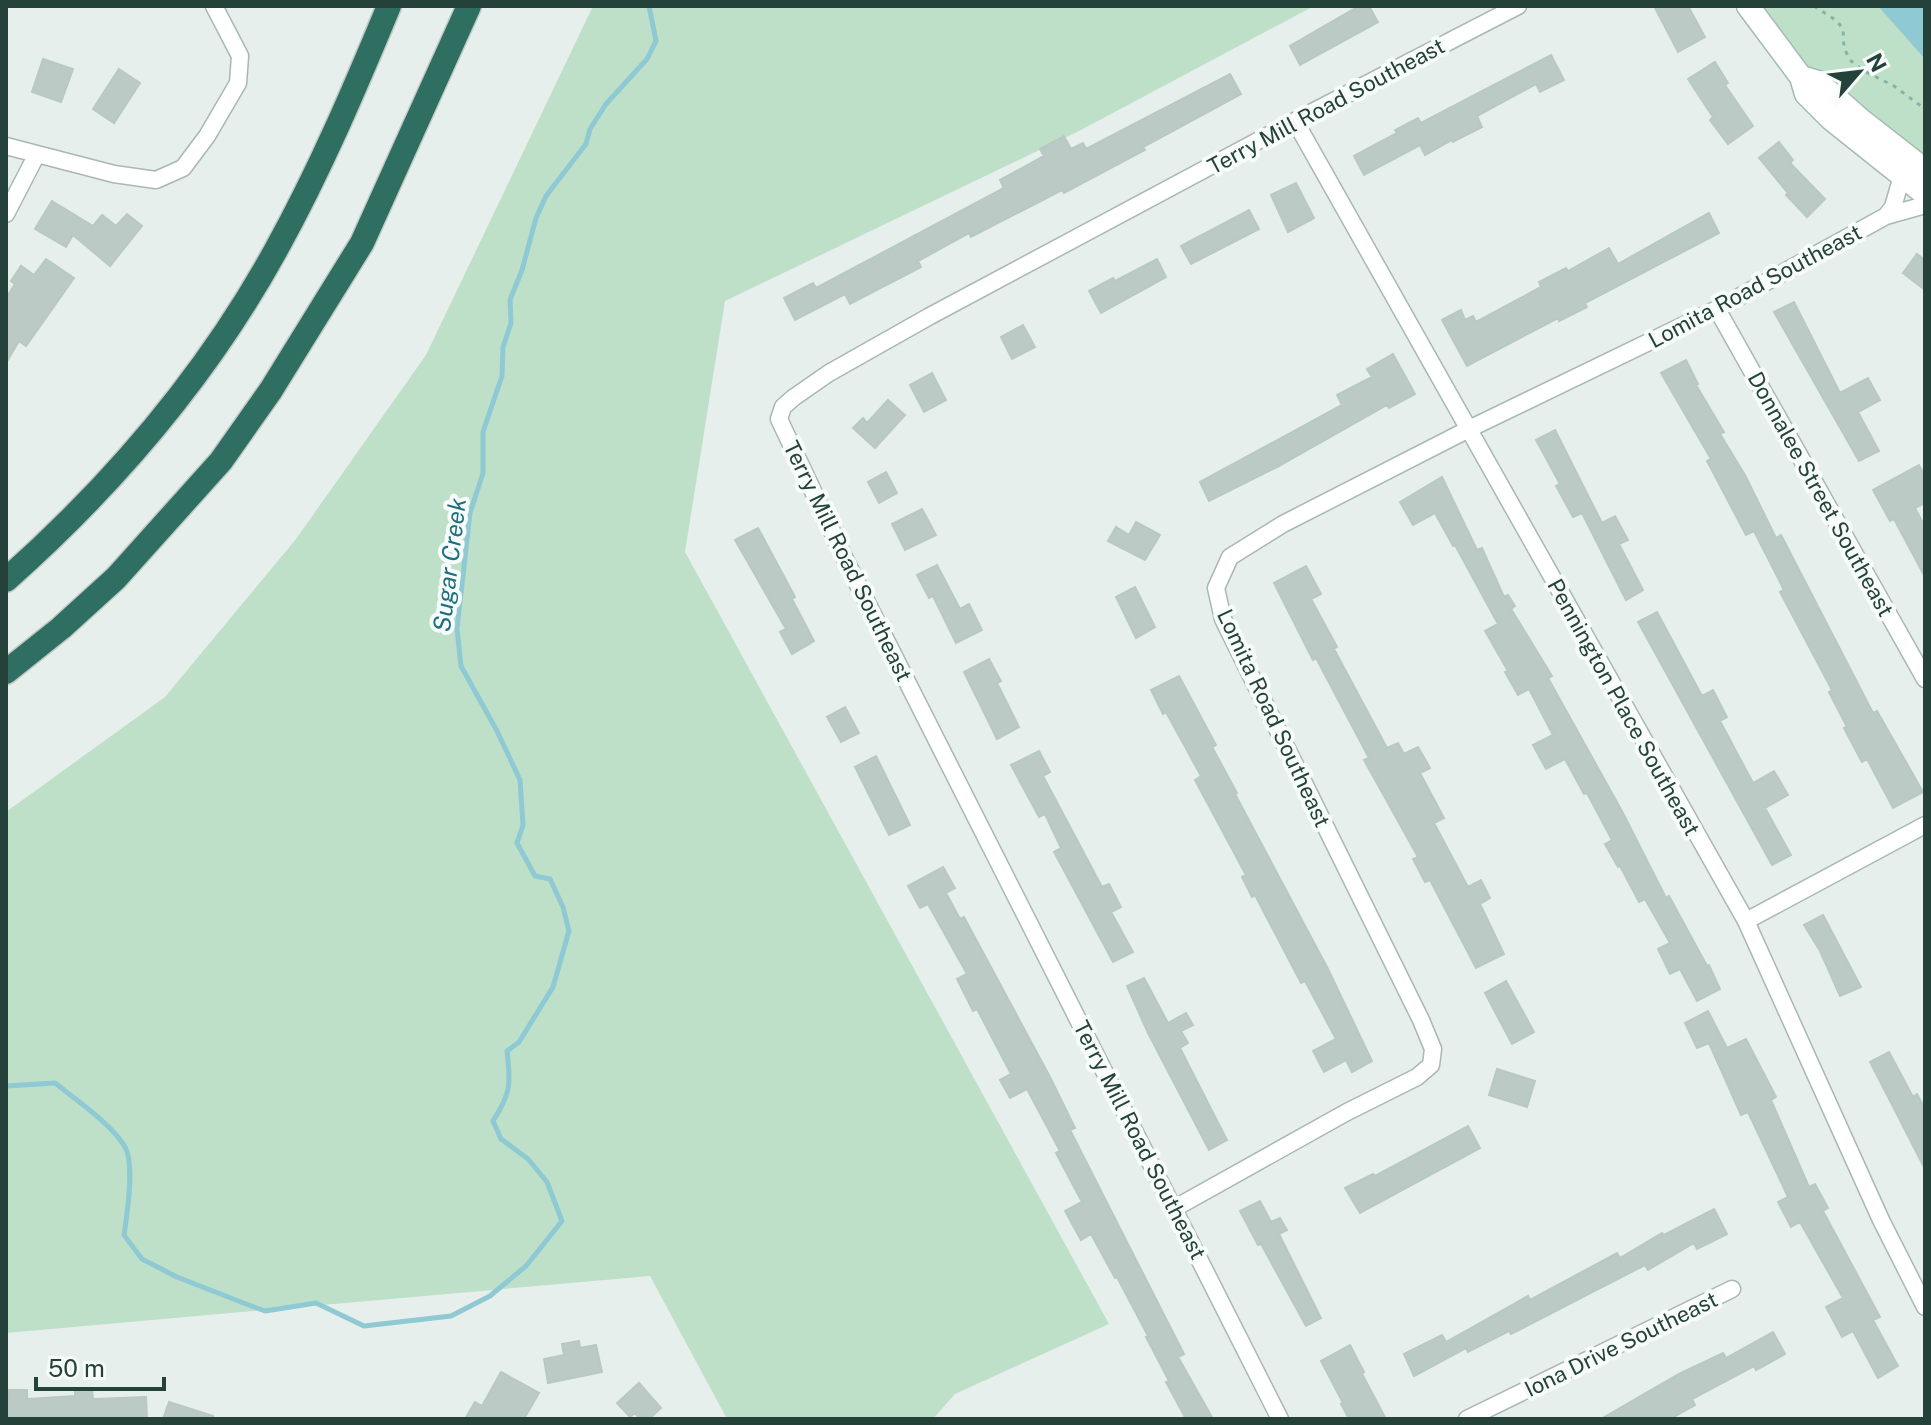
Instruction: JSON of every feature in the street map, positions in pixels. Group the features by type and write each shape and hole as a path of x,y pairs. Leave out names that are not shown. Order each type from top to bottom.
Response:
{"highway":[{"path":"6,580 95,495 136,450 236,316 314,178 389,6"},
{"path":"6,672 116,578 221,461 325,306 362,243 469,6"}],"main road":[{"path":"1748,6 1801,77 1806,94 1871,153 1925,194"},
{"path":"1801,77 1818,82 1925,170"}],"street":[{"path":"6,146 114,174 156,180 183,168 207,136 238,83 240,56 214,6"},
{"name":"Terry Mill Road Southeast","path":"1280,1419 845,559 779,419 783,407 829,373 930,316 1518,6"},
{"name":"Pennington Place Southeast","path":"1295,121 1746,921 1881,1220 1925,1307"},
{"path":"6,214 37,154"},
{"path":"1886,216 1893,207 1902,176"},
{"name":"Lomita Road Southeast","path":"1175,1208 1347,1112 1417,1077 1431,1065 1433,1049 1223,619 1216,588 1230,557 1283,524 1469,429 1717,309 1886,216 1925,205"},
{"name":"Donnalee Street Southeast","path":"1717,309 1925,679"},
{"path":"1746,921 1925,825"},
{"name":"Iona Drive Southeast","path":"1467,1419 1732,1289"}],"path":[{"path":"1814,6 1837,21 1843,29 1844,48 1850,60 1925,109"}],"green space":[{"path":"593,6 1314,6 1079,131 725,301 685,552 1109,1324 955,1394 933,1419 727,1419 650,1276 6,1333 6,812 165,697 296,539 426,355"},
{"path":"1749,6 1925,6 1925,189 1777,66"}],"water":[{"path":"1878,6 1925,6 1925,59"}],"building":[{"path":"1359,6 1369,6 1378,22 1300,65 1290,46"},
{"path":"1654,6 1688,6 1705,37 1678,52"},
{"path":"1551,55 1564,80 1540,92 1536,84 1477,116 1482,127 1425,155 1420,145 1364,175 1354,156 1418,118 1421,123"},
{"path":"43,59 73,69 61,102 32,92"},
{"path":"1715,62 1728,83 1725,85 1753,126 1728,144 1710,120 1713,117 1688,79"},
{"path":"119,69 140,83 114,123 93,109"},
{"path":"1230,74 1241,94 1143,147 1145,150 971,237 969,233 918,261 921,267 850,304 845,294 795,320 784,298 813,283 816,288 1004,188 1000,180 1044,156 1040,149 1064,136 1071,149 1083,143 1086,149"},
{"path":"1779,142 1793,160 1790,163 1825,199 1807,217 1786,195 1788,193 1759,158"},
{"path":"1296,183 1314,218 1288,232 1271,195"},
{"path":"52,201 93,226 102,215 116,226 127,214 142,226 110,266 73,235 66,247 35,229"},
{"path":"1249,210 1259,229 1191,264 1181,246"},
{"path":"1709,213 1719,233 1585,303 1587,307 1559,321 1558,318 1467,366 1442,320 1461,310 1465,320 1473,316 1476,322 1541,287 1539,282 1566,268 1568,271 1609,248 1618,264"},
{"path":"1917,254 1925,260 1925,290 1903,273"},
{"path":"46,259 74,278 26,346 19,341 6,363 6,298 15,284 11,281 21,266 34,275"},
{"path":"1157,259 1166,277 1101,313 1089,291"},
{"path":"1794,302 1840,393 1868,378 1880,400 1858,412 1879,451 1859,461 1774,312"},
{"path":"1023,325 1035,347 1012,359 1001,337"},
{"path":"1393,354 1415,394 1389,408 1387,405 1209,501 1200,482 1342,405 1337,395 1372,377 1367,369"},
{"path":"1686,360 1696,385 1724,432 1720,434 1745,475 1776,538 1781,535 1873,713 1877,711 1923,792 1893,808 1867,759 1862,762 1844,728 1847,727 1829,692 1832,690 1780,592 1784,590 1754,531 1746,535 1707,461 1711,459 1661,373"},
{"path":"932,373 946,400 924,412 910,385"},
{"path":"888,400 905,415 875,448 853,428 863,418 867,423"},
{"path":"1555,430 1602,523 1615,516 1628,540 1619,544 1643,590 1626,600 1582,513 1573,517 1556,486 1560,484 1536,440"},
{"path":"1919,465 1925,476 1925,503 1915,508 1925,527 1925,577 1894,519 1890,521 1873,490"},
{"path":"886,472 897,493 879,503 868,482"},
{"path":"1442,477 1477,550 1482,548 1504,597 1508,595 1515,606 1511,609 1552,676 1548,678 1666,898 1669,896 1709,965 1720,989 1697,1001 1680,969 1670,974 1658,949 1670,943 1645,899 1639,902 1605,844 1612,840 1587,793 1584,794 1565,759 1546,769 1533,745 1553,735 1529,689 1518,695 1505,672 1508,671 1485,631 1498,624 1455,545 1435,513 1413,525 1400,502"},
{"path":"922,509 936,535 905,550 892,524"},
{"path":"1136,522 1160,535 1145,560 1108,541 1116,527 1129,535"},
{"path":"758,528 795,597 792,599 814,641 792,654 780,632 786,629 735,540"},
{"path":"937,565 960,609 969,604 982,630 956,643 933,596 929,598 917,575"},
{"path":"1306,566 1321,594 1311,599 1387,748 1398,743 1404,754 1418,747 1430,768 1420,773 1444,818 1434,823 1468,887 1481,880 1490,898 1480,904 1504,954 1476,968 1430,880 1425,882 1413,859 1418,857 1364,760 1369,758 1316,658 1313,660 1274,583"},
{"path":"1135,587 1155,627 1136,638 1116,597"},
{"path":"1657,612 1702,696 1713,690 1727,717 1720,721 1753,783 1774,771 1788,795 1765,808 1791,855 1772,865 1638,622"},
{"path":"989,659 1019,727 997,739 964,672"},
{"path":"1179,676 1216,745 1212,747 1235,794 1328,969 1372,1061 1352,1072 1346,1060 1324,1072 1313,1051 1336,1039 1305,981 1301,983 1255,895 1252,897 1242,877 1246,875 1195,780 1201,776 1151,690"},
{"path":"845,707 859,733 841,742 827,717"},
{"path":"1039,751 1050,772 1043,776 1102,887 1109,884 1121,907 1111,912 1133,952 1113,962 1054,852 1061,848 1045,814 1039,817 1011,765"},
{"path":"876,756 910,825 889,835 855,767"},
{"path":"943,867 955,888 946,893 960,919 964,917 1050,1077 1075,1128 1070,1130 1184,1354 1178,1357 1213,1419 1186,1419 1117,1277 1091,1234 1081,1240 1065,1211 1082,1202 1056,1153 1060,1151 1027,1089 1010,1098 1000,1080 1011,1074 977,1009 973,1011 957,979 967,974 928,904 920,908 908,886"},
{"path":"1823,915 1861,987 1840,996 1820,951 1804,925"},
{"path":"1144,978 1168,1023 1186,1013 1193,1025 1181,1031 1188,1043 1180,1048 1227,1140 1209,1150 1127,986"},
{"path":"1506,981 1534,1032 1512,1044 1485,993"},
{"path":"1708,1011 1727,1048 1746,1039 1776,1097 1771,1100 1809,1187 1815,1184 1828,1208 1823,1211 1880,1317 1873,1320 1898,1366 1878,1378 1853,1331 1842,1337 1826,1307 1843,1298 1800,1222 1791,1227 1778,1202 1788,1197 1748,1112 1741,1115 1709,1043 1697,1048 1685,1023"},
{"path":"1889,1052 1913,1097 1917,1094 1925,1109 1925,1169 1870,1062"},
{"path":"1497,1069 1535,1081 1527,1107 1489,1095"},
{"path":"1468,1126 1480,1148 1360,1213 1345,1188 1373,1174 1375,1176"},
{"path":"1260,1201 1271,1222 1280,1218 1287,1230 1279,1234 1321,1318 1306,1326 1240,1211"},
{"path":"1714,1209 1727,1234 1697,1249 1694,1243 1648,1270 1645,1265 1511,1334 1509,1331 1468,1352 1466,1348 1414,1376 1404,1354 1442,1335 1446,1342 1528,1296 1530,1300 1617,1253 1620,1258 1662,1233 1664,1235"},
{"path":"1773,1332 1785,1354 1756,1370 1754,1366 1692,1399 1695,1405 1670,1419 1601,1419 1679,1374 1723,1353 1726,1358"},
{"path":"579,1341 580,1348 596,1345 602,1372 548,1383 544,1359 564,1355 562,1344"},
{"path":"1350,1345 1386,1419 1349,1419 1341,1404 1321,1361"},
{"path":"501,1372 539,1393 524,1419 465,1419 475,1402 482,1406"},
{"path":"639,1383 661,1408 649,1419 640,1419 635,1413 630,1417 617,1403"},
{"path":"92,1389 93,1399 146,1397 147,1419 6,1419 9,1390 27,1390 27,1399 75,1396 75,1390"},
{"path":"169,1402 213,1416 213,1419 163,1419"}],"waterway":[{"name":"Sugar Creek","path":"6,1086 55,1083 112,1130 128,1155 129,1190 124,1235 142,1259 177,1277 265,1311 316,1303 364,1326 451,1316 490,1296 526,1266 562,1221 547,1182 528,1159 501,1139 493,1121 508,1088 507,1051 519,1042 553,987 569,931 563,907 550,879 535,876 517,843 523,825 520,780 461,666 457,629 470,513 483,473 483,432 502,376 503,347 511,323 510,300 546,196 586,144 590,129 606,104 647,59 656,41 649,6"}]}
